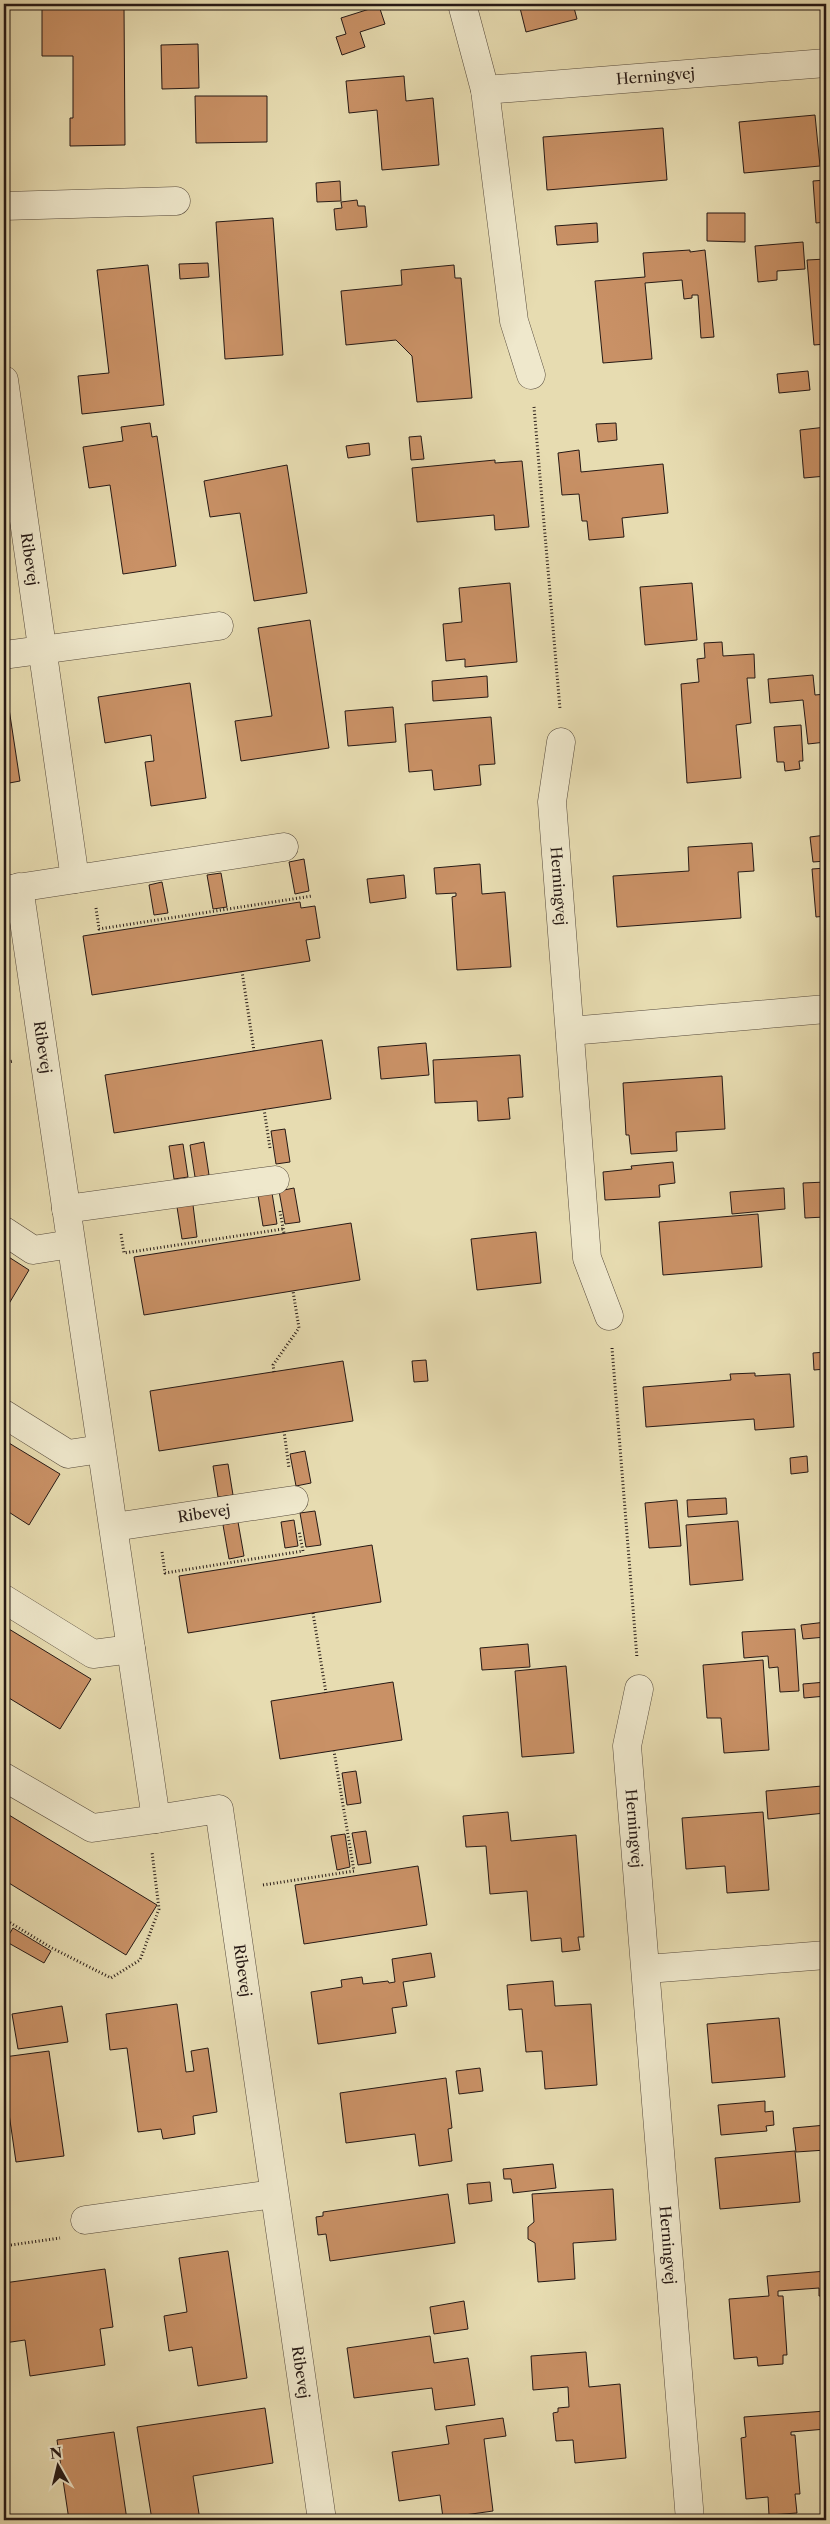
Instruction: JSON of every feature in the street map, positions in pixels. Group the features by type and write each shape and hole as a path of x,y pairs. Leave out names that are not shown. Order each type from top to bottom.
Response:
{"street":[{"path":"462,4 485,90 514,321 531,375"},
{"name":"Herningvej","path":"485,90 826,63"},
{"path":"4,206 176,201"},
{"name":"Ribevej","path":"4,380 75,879"},
{"path":"4,654 219,626"},
{"name":"Herningvej","path":"561,742 552,802 587,1258 609,1316"},
{"name":"Ribevej","path":"156,1819 66,1209 12,889 284,847"},
{"path":"570,1032 826,1009"},
{"path":"66,1209 274,1180"},
{"path":"4,1231 33,1250 71,1244"},
{"path":"4,1414 68,1454 101,1449"},
{"name":"Ribevej","path":"114,1527 294,1500"},
{"path":"4,1599 93,1654 131,1649"},
{"name":"Herningvej","path":"639,1689 627,1746 647,1970 690,2520"},
{"name":"Ribevej","path":"4,1776 92,1828 219,1809 322,2520"},
{"path":"647,1970 826,1955"},
{"path":"85,2220 274,2194"}],"path":[{"path":"531,375 559,698 561,742"},
{"path":"75,879 94,895 99,929 312,896"},
{"path":"231,908 232,913"},
{"path":"242,972 254,1051"},
{"path":"120,1225 124,1253 283,1229"},
{"path":"274,1372 273,1365 299,1328 292,1291"},
{"path":"609,1316 639,1689"},
{"path":"313,1613 326,1693"},
{"path":"232,1890 354,1871 334,1750"},
{"path":"4,1919 50,1947 111,1978 140,1960 160,1909 151,1846 156,1819"},
{"path":"4,2246 69,2237 85,2220"}],"building":[{"path":"519,4 573,4 577,19 526,32"},
{"path":"379,6 385,24 360,32 365,47 342,55 336,37 346,34 341,18"},
{"path":"124,7 125,145 70,146 70,118 73,118 73,56 42,56 42,9"},
{"path":"198,44 199,88 162,89 161,45"},
{"path":"404,76 406,101 433,98 439,165 382,170 377,110 349,113 346,81"},
{"path":"195,96 267,96 267,142 196,143"},
{"path":"815,115 820,166 744,173 739,122"},
{"path":"663,128 667,180 547,190 543,137"},
{"path":"826,180 826,222 816,223 813,181"},
{"path":"340,181 341,201 317,202 316,183"},
{"path":"357,200 358,206 365,206 367,227 336,230 334,209 342,208 341,202"},
{"path":"707,213 745,213 745,242 707,241"},
{"path":"273,218 283,355 225,359 216,222"},
{"path":"597,223 598,242 557,245 555,226"},
{"path":"803,242 805,269 777,271 777,280 758,282 755,246"},
{"path":"690,250 690,252 705,250 714,337 701,338 698,295 692,295 692,298 684,299 682,280 645,283 652,359 603,363 595,281 645,277 643,253"},
{"path":"826,259 826,344 814,345 807,260"},
{"path":"208,263 209,277 180,279 179,264"},
{"path":"148,265 164,405 82,414 78,376 109,373 97,270"},
{"path":"454,265 455,278 461,278 472,398 417,402 412,356 396,340 346,345 341,291 402,285 401,270"},
{"path":"808,371 810,390 779,393 777,374"},
{"path":"150,423 152,437 157,436 176,566 123,574 110,485 89,488 83,447 123,441 121,427"},
{"path":"616,423 617,440 598,442 596,424"},
{"path":"826,427 826,476 804,478 800,430"},
{"path":"421,436 424,459 411,460 409,437"},
{"path":"369,443 370,455 348,458 346,446"},
{"path":"579,450 581,472 663,464 668,513 622,518 624,537 589,540 587,521 582,521 579,494 562,495 558,453"},
{"path":"495,460 495,463 522,461 529,527 495,530 494,515 417,522 412,468"},
{"path":"287,465 307,593 254,601 240,513 210,517 204,481"},
{"path":"510,583 517,662 465,667 465,659 446,661 443,624 462,622 459,588"},
{"path":"692,583 697,640 645,645 640,587"},
{"path":"310,620 329,748 241,761 235,721 272,716 258,628"},
{"path":"722,642 723,656 754,654 755,678 747,678 751,723 736,725 741,778 687,783 681,684 699,682 697,659 705,658 704,643"},
{"path":"813,675 815,695 826,694 826,742 808,744 803,700 770,703 768,679"},
{"path":"487,676 488,697 433,701 432,681"},
{"path":"190,683 206,798 151,806 145,762 154,761 151,735 105,743 98,697"},
{"path":"8,702 20,781 4,784 4,703"},
{"path":"393,707 396,742 348,746 345,711"},
{"path":"491,717 495,764 479,765 481,785 434,790 432,770 409,772 405,724"},
{"path":"801,725 803,761 799,761 800,769 785,771 784,762 777,762 774,727"},
{"path":"826,835 826,861 813,862 810,837"},
{"path":"752,843 754,871 738,872 741,918 617,927 613,876 689,871 688,847"},
{"path":"304,859 309,891 295,894 289,862"},
{"path":"480,864 482,894 505,892 511,967 457,970 452,897 456,896 456,893 436,894 434,868"},
{"path":"826,868 826,916 816,917 812,869"},
{"path":"221,873 227,907 213,909 207,875"},
{"path":"404,875 406,898 370,903 367,879"},
{"path":"162,882 168,913 154,915 149,885"},
{"path":"300,902 301,908 315,906 320,938 306,940 310,961 92,995 83,936"},
{"path":"322,1040 331,1099 114,1133 105,1075"},
{"path":"426,1043 429,1075 381,1079 378,1047"},
{"path":"520,1055 523,1097 508,1098 510,1119 478,1121 477,1101 435,1103 433,1060"},
{"path":"722,1076 725,1129 676,1132 677,1151 631,1154 629,1135 626,1135 623,1083"},
{"path":"285,1129 290,1162 276,1164 271,1131"},
{"path":"204,1142 209,1175 195,1177 190,1145"},
{"path":"183,1144 188,1177 174,1179 169,1146"},
{"path":"673,1162 675,1183 659,1185 660,1197 605,1200 603,1172 632,1169 631,1166"},
{"path":"826,1182 826,1228 825,1217 805,1218 803,1183"},
{"path":"294,1188 300,1222 285,1224 279,1191"},
{"path":"784,1188 785,1209 732,1214 730,1192"},
{"path":"272,1193 277,1224 263,1226 258,1195"},
{"path":"193,1205 197,1237 182,1239 177,1207"},
{"path":"758,1214 762,1267 663,1275 659,1222"},
{"path":"351,1223 360,1280 144,1315 134,1257"},
{"path":"536,1232 541,1283 477,1290 471,1239"},
{"path":"4,1254 29,1270 4,1312"},
{"path":"826,1352 826,1369 814,1370 813,1353"},
{"path":"426,1360 428,1381 414,1382 412,1361"},
{"path":"343,1361 353,1421 159,1451 150,1391"},
{"path":"755,1373 755,1376 790,1374 794,1427 755,1430 754,1419 646,1427 643,1387 731,1380 730,1374"},
{"path":"4,1440 60,1474 29,1525 4,1509"},
{"path":"305,1451 311,1483 296,1486 290,1454"},
{"path":"807,1456 808,1472 791,1474 790,1458"},
{"path":"228,1464 233,1495 218,1497 213,1466"},
{"path":"726,1498 727,1514 688,1517 687,1500"},
{"path":"677,1500 681,1546 649,1548 645,1503"},
{"path":"315,1511 321,1545 306,1547 300,1513"},
{"path":"294,1520 298,1546 285,1548 281,1522"},
{"path":"738,1521 743,1580 690,1585 686,1525"},
{"path":"238,1522 244,1556 229,1559 223,1525"},
{"path":"372,1545 381,1602 188,1633 179,1576"},
{"path":"826,1622 826,1637 803,1639 801,1625"},
{"path":"4,1626 91,1679 60,1729 4,1695"},
{"path":"795,1629 799,1691 780,1692 778,1667 769,1668 768,1656 744,1658 742,1632"},
{"path":"528,1644 530,1667 482,1670 480,1648"},
{"path":"763,1660 769,1750 724,1753 721,1718 707,1718 703,1665"},
{"path":"566,1666 574,1753 522,1757 515,1671"},
{"path":"393,1682 402,1740 280,1759 271,1701"},
{"path":"826,1682 826,1696 804,1698 803,1684"},
{"path":"356,1771 361,1803 347,1805 342,1773"},
{"path":"822,1786 825,1813 768,1819 766,1791"},
{"path":"4,1812 157,1905 126,1955 4,1880"},
{"path":"508,1812 511,1841 576,1835 584,1937 578,1937 580,1950 562,1952 561,1938 531,1941 527,1891 490,1894 486,1846 466,1847 463,1816"},
{"path":"763,1812 769,1890 727,1893 725,1866 686,1869 682,1818"},
{"path":"366,1831 371,1863 358,1865 352,1833"},
{"path":"345,1834 350,1867 337,1870 331,1836"},
{"path":"418,1866 427,1925 304,1944 295,1885"},
{"path":"13,1928 51,1951 44,1963 5,1941"},
{"path":"431,1953 435,1977 403,1982 407,2006 392,2008 396,2033 318,2044 311,1992 342,1987 341,1980 362,1977 363,1984 395,1982 392,1959"},
{"path":"553,1981 555,2006 591,2004 597,2085 545,2089 542,2051 526,2052 522,2009 509,2010 507,1985"},
{"path":"177,2004 186,2072 194,2071 191,2051 208,2048 217,2112 193,2116 195,2134 163,2139 161,2129 138,2132 127,2048 110,2050 106,2014"},
{"path":"62,2006 68,2042 18,2049 12,2014"},
{"path":"779,2018 785,2077 712,2083 707,2024"},
{"path":"49,2051 64,2156 16,2162 4,2079 4,2057"},
{"path":"480,2068 483,2091 459,2094 456,2071"},
{"path":"446,2078 452,2128 448,2129 452,2161 419,2166 415,2134 346,2143 340,2093"},
{"path":"765,2101 765,2112 773,2111 774,2125 766,2126 767,2131 721,2135 718,2105"},
{"path":"826,2125 826,2150 796,2152 793,2128"},
{"path":"795,2151 800,2202 720,2209 715,2158"},
{"path":"553,2164 556,2188 513,2193 511,2179 504,2179 503,2169"},
{"path":"490,2182 492,2201 469,2204 467,2184"},
{"path":"613,2189 616,2240 573,2243 575,2279 538,2282 535,2243 528,2239 528,2227 534,2222 532,2194"},
{"path":"448,2194 455,2243 330,2261 326,2234 318,2235 316,2217 323,2216 323,2212"},
{"path":"228,2251 247,2378 198,2386 192,2347 169,2351 164,2316 187,2312 179,2258"},
{"path":"105,2269 113,2327 100,2329 105,2365 30,2376 25,2340 4,2343 4,2283"},
{"path":"826,2271 826,2296 819,2296 819,2288 778,2291 778,2296 783,2296 787,2355 783,2355 783,2364 758,2366 757,2357 734,2359 729,2299 769,2296 767,2276"},
{"path":"464,2301 468,2329 434,2334 430,2307"},
{"path":"430,2336 434,2363 468,2358 475,2405 435,2410 432,2388 354,2398 347,2348"},
{"path":"586,2352 589,2387 620,2384 626,2458 575,2463 573,2440 556,2441 553,2413 558,2412 558,2408 569,2407 568,2387 533,2390 531,2356"},
{"path":"265,2408 273,2463 193,2476 200,2520 152,2520 137,2427"},
{"path":"826,2411 826,2429 791,2432 791,2435 795,2435 800,2494 795,2494 797,2513 769,2515 768,2497 746,2499 741,2438 746,2437 744,2417"},
{"path":"503,2418 506,2436 484,2439 493,2511 443,2518 440,2495 399,2501 392,2452 449,2444 446,2426"},
{"path":"114,2432 127,2520 69,2520 57,2440"}]}
